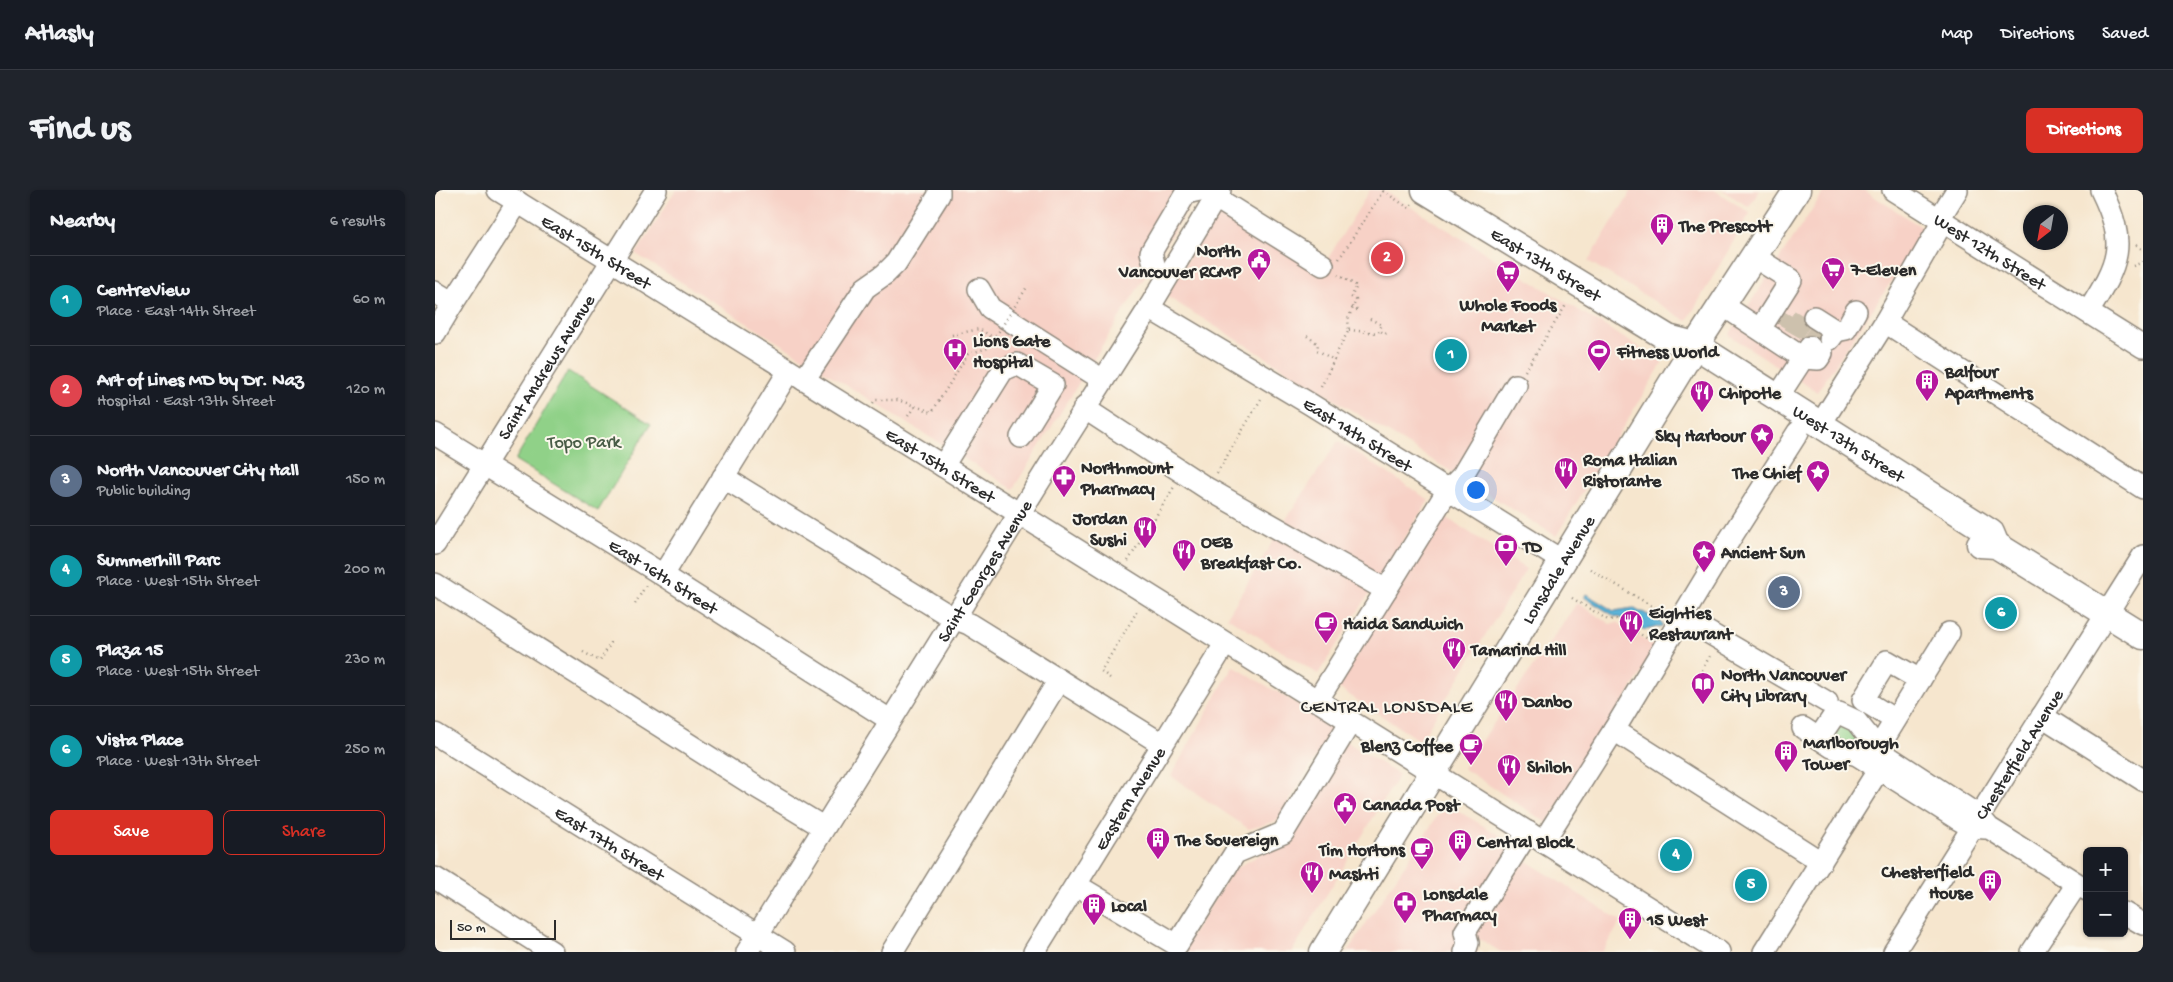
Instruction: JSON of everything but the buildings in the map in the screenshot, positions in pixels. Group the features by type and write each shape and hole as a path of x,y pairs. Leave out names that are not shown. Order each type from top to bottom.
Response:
{"main road":[{"name":"Lonsdale Avenue","path":"1323,952 1564,562 1691,352 1797,190"},
{"name":"East 13th Street","path":"1419,197 1691,352"},
{"name":"West 13th Street","path":"1691,352 1777,398 1809,429"},
{"name":"West 13th Street","path":"1691,352 1809,429 1991,532 1997,545 2143,636"}],"street":[{"name":"East 15th Street","path":"498,190 1719,952"},
{"name":"Saint Andrews Avenue","path":"435,544 656,190"},
{"path":"655,580 723,477 797,375 865,288 885,274 904,252 939,195 939,190"},
{"name":"West 12th Street","path":"1893,190 2143,347"},
{"path":"1472,949 1465,932 1614,730 1716,561 1885,322 1957,190"},
{"path":"2087,312 2114,268 2117,247 2115,221 2101,190"},
{"path":"1155,264 1151,252 1186,193 1212,193 1328,268"},
{"name":"Saint Georges Avenue","path":"752,944 1084,408 1149,308 1212,193"},
{"path":"435,333 517,202"},
{"path":"1753,256 1791,280 1800,329 1777,398"},
{"path":"979,289 990,308 1103,380"},
{"path":"435,292 453,303"},
{"path":"1721,304 1800,329 1846,329 1856,312"},
{"name":"East 14th Street","path":"1149,308 1310,404 1564,562"},
{"path":"1885,322 2143,488"},
{"path":"943,466 1003,370 1017,364 1053,385 1021,437"},
{"path":"1317,701 1448,490 1462,476 1516,385"},
{"path":"1084,408 1208,489 1385,590"},
{"name":"East 16th Street","path":"435,434 655,580 890,720"},
{"path":"723,477 953,618 969,624 1162,744"},
{"name":"Chesterfield Avenue","path":"1894,952 1980,823 2042,716 2143,556"},
{"path":"435,584 823,827"},
{"path":"1678,624 1827,702"},
{"path":"1876,747 1895,720 1949,632"},
{"name":"Eastern Avenue","path":"1034,952 1225,644"},
{"path":"1895,720 1863,700 1887,660 1920,680"},
{"path":"892,952 1059,680"},
{"path":"1980,823 1879,769 1857,755 1832,747 1811,733 1839,713 1856,721 1881,752 1980,823 2082,887 2032,952"},
{"path":"2042,716 2143,780"},
{"path":"1077,884 1177,945 1235,853 1283,833 1351,722"},
{"path":"1614,730 1821,862"},
{"name":"East 17th Street","path":"435,734 752,944 785,952"},
{"path":"1764,952 1879,769"},
{"path":"435,878 552,952"},
{"path":"2128,915 2143,924"}],"path":[{"path":"1321,387 1349,330 1348,319 1356,300 1351,297 1357,286 1328,268 1382,190 1409,208 1419,197"},
{"path":"2135,245 2143,250"},
{"path":"2133,266 2143,262"},
{"path":"872,404 875,400 898,400 932,412 968,354 988,348 1027,287"},
{"path":"1516,385 1565,305"},
{"path":"1352,308 1360,312"},
{"path":"1349,330 1378,333 1382,325 1371,319"},
{"path":"952,334 979,329 995,337"},
{"path":"1379,330 1385,334 1388,332"},
{"path":"1307,336 1318,344 1317,350 1335,360"},
{"path":"1208,489 1261,400"},
{"path":"908,416 915,406"},
{"path":"1118,577 1183,473"},
{"path":"1591,569 1678,624"},
{"path":"635,604 655,580"},
{"path":"1572,598 1608,620 1616,619 1648,639 1678,624"},
{"path":"1110,678 1101,671 1138,610"},
{"path":"583,652 600,661 612,641"},
{"path":"602,658 605,661"}],"shaded area":[{"name":"Lions Gate Hospital","path":"676,190 1199,190 1013,489 636,254"},
{"path":"1370,190 1383,190 1663,362 1556,536 1166,296 1221,206 1322,268"},
{"name":"The Prescott","path":"1632,190 1714,190 1750,213 1687,321 1588,261"},
{"path":"1722,190 1760,190 1749,207"},
{"path":"1825,190 1864,190 1926,230 1817,392 1729,335"},
{"path":"1338,441 1429,500 1318,674 1227,617 1287,518"},
{"path":"1441,514 1526,569 1420,741 1337,687"},
{"path":"1577,603 1610,624 1617,622 1657,648 1547,823 1463,768"},
{"path":"1233,666 1335,726 1277,821 1249,829 1171,776"},
{"path":"1344,740 1399,775 1292,952 1181,952 1233,870 1282,842"},
{"path":"1453,808 1516,845 1464,943 1479,952 1347,952 1438,815 1445,809"},
{"path":"1522,858 1621,921 1602,952 1501,952 1473,935"}],"green space":[{"name":"Topo Park","path":"568,371 651,424 598,511 515,460"},
{"path":"1842,718 1866,748 1833,739 1832,723"}],"water":[{"path":"1586,594 1614,611 1633,608 1663,624 1662,626 1645,630 1616,617 1584,597"}],"tunnel":[{"path":"1778,324 1785,312"},
{"path":"1793,334 1806,312"},
{"path":"1811,345 1819,332"}],"place":[{"name":"The Prescott","path":"1662,246"},
{"name":"Art of Lines MD by Dr. Naz","path":"1387,258"},
{"name":"North Vancouver RCMP","path":"1259,281"},
{"name":"7-Eleven","path":"1833,290"},
{"name":"Whole Foods Market","path":"1508,293"},
{"name":"CentreView","path":"1451,355"},
{"name":"Lions Gate Hospital","path":"955,371"},
{"name":"Fitness World","path":"1599,372"},
{"name":"Balfour Apartments","path":"1927,402"},
{"name":"Chipotle","path":"1702,413"},
{"name":"Sky Harbour","path":"1762,456"},
{"name":"Roma Italian Ristorante","path":"1566,490"},
{"name":"The Chief","path":"1818,493"},
{"name":"Northmount Pharmacy","path":"1064,498"},
{"name":"Jordan Sushi","path":"1145,549"},
{"name":"TD","path":"1506,567"},
{"name":"OEB Breakfast Co.","path":"1184,572"},
{"name":"Ancient Sun","path":"1704,573"},
{"name":"North Vancouver City Hall","path":"1784,592"},
{"name":"Vista Place","path":"2001,613"},
{"name":"Eighties Restaurant","path":"1631,643"},
{"name":"Haida Sandwich","path":"1326,644"},
{"name":"Tamarind Hill","path":"1454,670"},
{"name":"North Vancouver City Library","path":"1703,705"},
{"name":"Danbo","path":"1506,722"},
{"name":"Blenz Coffee","path":"1471,766"},
{"name":"Marlborough Tower","path":"1786,773"},
{"name":"Shiloh","path":"1509,787"},
{"name":"Canada Post","path":"1345,825"},
{"name":"Summerhill Parc","path":"1676,855"},
{"name":"The Sovereign","path":"1158,860"},
{"name":"Central Block","path":"1460,862"},
{"name":"Tim Hortons","path":"1422,870"},
{"name":"Plaza 15","path":"1751,885"},
{"name":"Mashti","path":"1312,894"},
{"name":"Chesterfield House","path":"1990,902"},
{"name":"Lonsdale Pharmacy","path":"1405,924"},
{"name":"Local","path":"1094,926"},
{"name":"15 West","path":"1630,940"}],"district":[{"name":"CENTRAL LONSDALE","path":"1387,705"}]}
